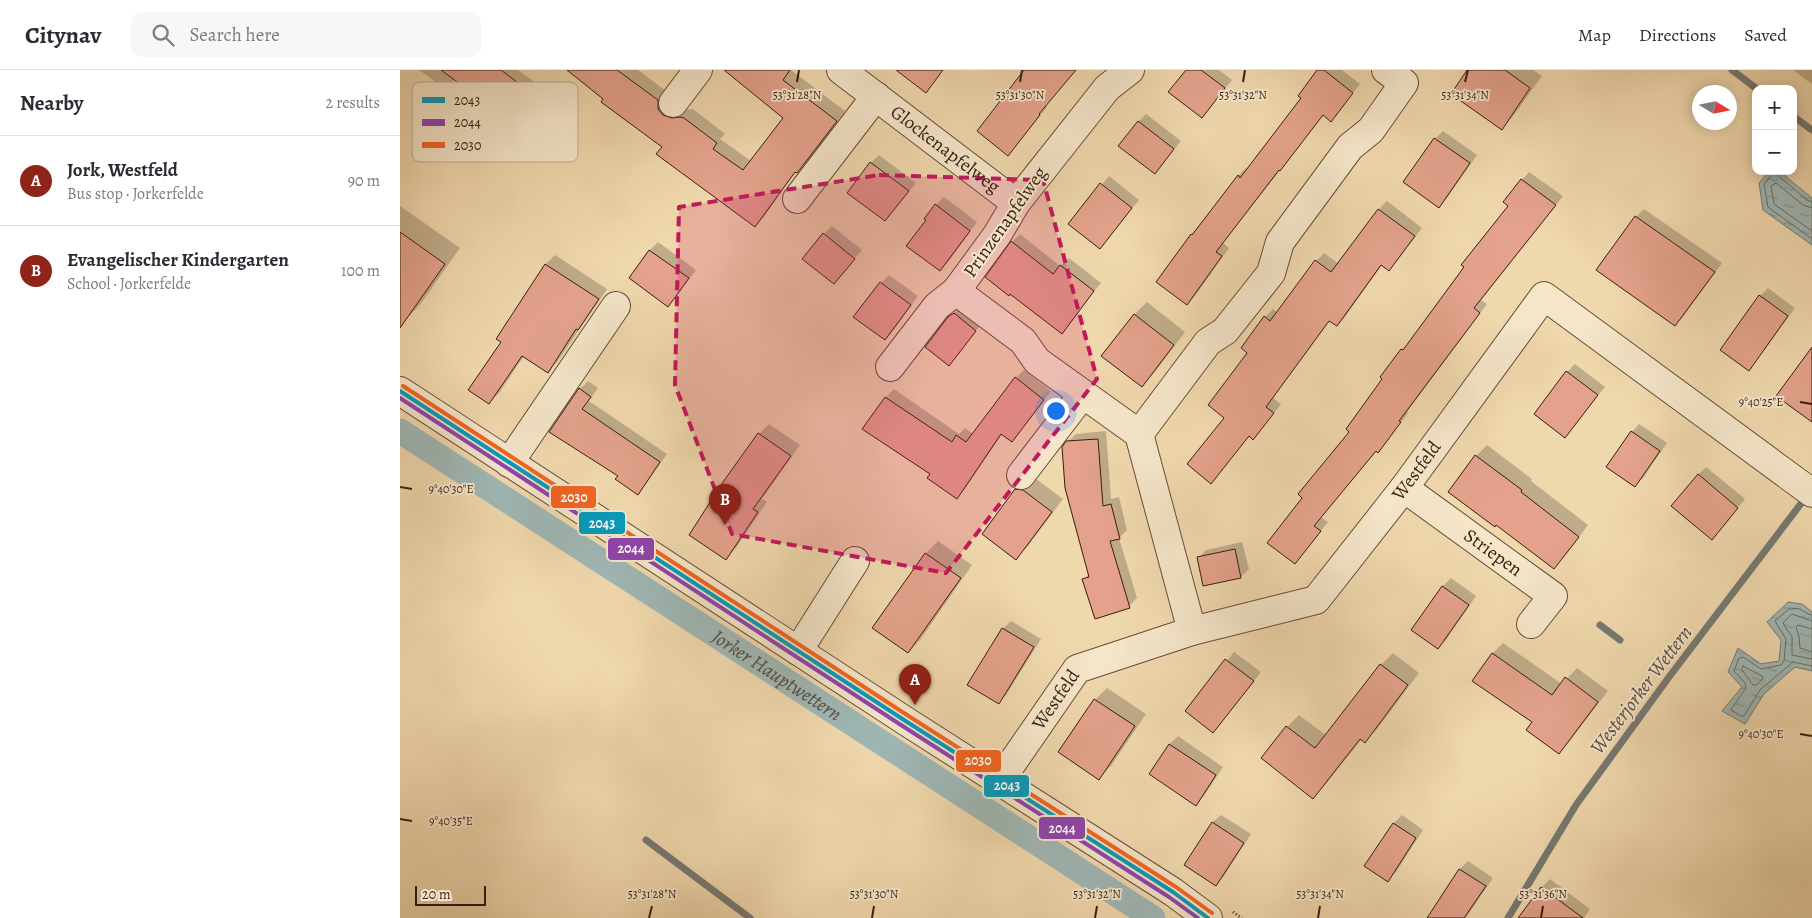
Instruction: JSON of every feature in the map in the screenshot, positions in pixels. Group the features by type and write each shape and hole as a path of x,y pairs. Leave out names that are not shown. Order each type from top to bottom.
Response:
{"street":[{"path":"673,103 698,70"},
{"name":"Glockenapfelweg","path":"841,70 1016,203"},
{"name":"Prinzenapfelweg","path":"1130,70 1106,88 1016,203 998,236 956,291 1023,340 1037,361 1139,434"},
{"path":"1192,631 1139,434 1208,342 1225,331 1270,273 1280,242 1350,147 1372,130 1404,83 1386,70"},
{"name":"Glockenapfelweg","path":"797,199 876,96"},
{"path":"890,367 937,306 956,291"},
{"name":"Westfeld","path":"1000,782 1077,669 1192,631 1316,600 1404,488 1544,296 1803,486"},
{"path":"509,463 616,306"},
{"path":"400,392 1172,892 1208,918"},
{"path":"1021,475 1083,394"},
{"name":"Striepen","path":"1404,488 1552,596 1531,624"},
{"path":"798,651 855,561"}],"highlighted area":[{"path":"879,175 1043,180 1097,379 946,573 732,534 675,385 679,207"}],"water":[{"path":"1766,175 1784,175 1812,198 1812,245 1763,210 1759,183"},
{"path":"1788,602 1802,604 1812,612 1812,671 1795,667 1764,694 1745,724 1722,711 1742,687 1728,672 1738,648 1761,664 1779,661 1781,640 1767,622"}],"building":[{"path":"441,70 501,70 517,82 457,82"},
{"path":"567,70 617,70 658,100 658,109 663,115 672,118 684,118 717,143 713,149 743,170 783,118 724,70 790,70 783,80 837,121 797,173 795,172 755,227 656,154 662,147 601,102 603,99"},
{"path":"896,70 943,70 926,93"},
{"path":"1024,70 1076,70 1039,114 1008,156 977,131"},
{"path":"1186,70 1201,70 1225,88 1202,118 1168,92"},
{"path":"1317,70 1324,70 1353,93 1331,122 1323,115 1279,170 1216,252 1222,256 1187,305 1156,282 1191,234 1238,175 1240,178 1301,98 1298,96"},
{"path":"1467,70 1505,70 1530,88 1502,130 1451,94"},
{"path":"1138,121 1174,149 1155,174 1118,146"},
{"path":"1434,138 1470,163 1439,208 1403,182"},
{"path":"870,162 909,191 885,221 847,193"},
{"path":"1521,179 1556,205 1474,308 1480,313 1399,421 1401,422 1378,453 1376,451 1314,526 1321,531 1295,564 1267,543 1302,498 1298,494 1349,432 1346,429 1382,379 1380,377 1401,349 1403,350 1464,267 1461,265 1508,206 1503,202"},
{"path":"1100,183 1132,208 1100,249 1068,224"},
{"path":"935,204 970,231 940,271 906,246 926,220 924,219"},
{"path":"1378,209 1415,236 1389,271 1381,265 1337,326 1329,321 1266,407 1274,413 1253,440 1249,436 1211,484 1187,464 1224,418 1208,405 1247,353 1241,348 1264,316 1270,321 1315,260 1331,272"},
{"path":"1635,216 1715,272 1675,326 1596,270"},
{"path":"400,232 445,264 400,328"},
{"path":"823,233 855,259 834,284 802,259"},
{"path":"1011,241 1053,274 1060,265 1094,291 1062,334 985,277"},
{"path":"649,250 689,278 668,307 629,278"},
{"path":"545,264 599,299 578,330 576,329 548,373 522,356 489,404 468,390 501,342 496,339"},
{"path":"880,282 911,305 885,340 853,317"},
{"path":"1759,295 1788,316 1749,371 1720,350"},
{"path":"954,313 976,331 949,366 925,347 948,317"},
{"path":"1134,314 1174,345 1142,387 1101,356"},
{"path":"1812,347 1812,422 1776,396"},
{"path":"1566,371 1598,395 1565,438 1534,414"},
{"path":"1015,377 1044,400 1012,442 1001,434 957,499 927,478 930,474 862,429 885,397 952,442 956,435 966,442"},
{"path":"579,388 591,397 582,409 660,462 638,495 615,479 618,476 549,432"},
{"path":"1631,431 1660,451 1635,487 1606,467"},
{"path":"758,433 791,456 753,509 758,512 726,560 689,535 723,482"},
{"path":"1098,439 1103,506 1111,504 1120,539 1110,541 1130,608 1095,619 1082,579 1089,577 1065,488 1062,447 1066,441"},
{"path":"1475,455 1522,490 1521,492 1579,537 1554,569 1496,525 1495,527 1448,492"},
{"path":"1698,474 1738,508 1712,540 1671,506"},
{"path":"1015,489 1023,490 1052,512 1016,560 982,534"},
{"path":"1235,549 1241,578 1203,586 1197,557"},
{"path":"925,553 961,578 908,653 872,628"},
{"path":"1442,586 1469,605 1438,649 1411,630"},
{"path":"1002,628 1034,647 999,704 967,685"},
{"path":"1492,653 1552,695 1565,677 1598,702 1559,754 1526,730 1532,722 1472,681"},
{"path":"1225,659 1254,681 1213,733 1185,711"},
{"path":"1380,664 1408,685 1365,743 1360,739 1313,799 1261,758 1286,726 1315,748"},
{"path":"1094,699 1135,726 1099,780 1058,752"},
{"path":"1169,744 1216,775 1196,806 1149,774"},
{"path":"1212,822 1244,843 1216,886 1184,865"},
{"path":"1393,823 1416,838 1388,882 1364,866"},
{"path":"1459,869 1486,886 1464,918 1427,918"},
{"path":"1541,887 1583,918 1518,918"}],"waterway":[{"path":"1732,70 1752,85"},
{"path":"1797,119 1812,130"},
{"name":"Jorker Hauptwettern","path":"400,431 1153,918"},
{"name":"Westerjorker Wettern","path":"1508,918 1576,805 1669,677 1806,497"},
{"path":"1600,625 1620,640"},
{"path":"646,840 750,918"}],"transit line":[{"name":"2030","path":"403,386 907,715 1176,887 1212,913"},
{"name":"2043","path":"400,391 904,720 1173,892 1208,918"},
{"name":"2044","path":"400,398 901,725 1169,897 1198,918"}],"place":[{"name":"Evangelischer Kindergarten","path":"725,525"},
{"name":"Jork, Westfeld","path":"915,705"}]}
